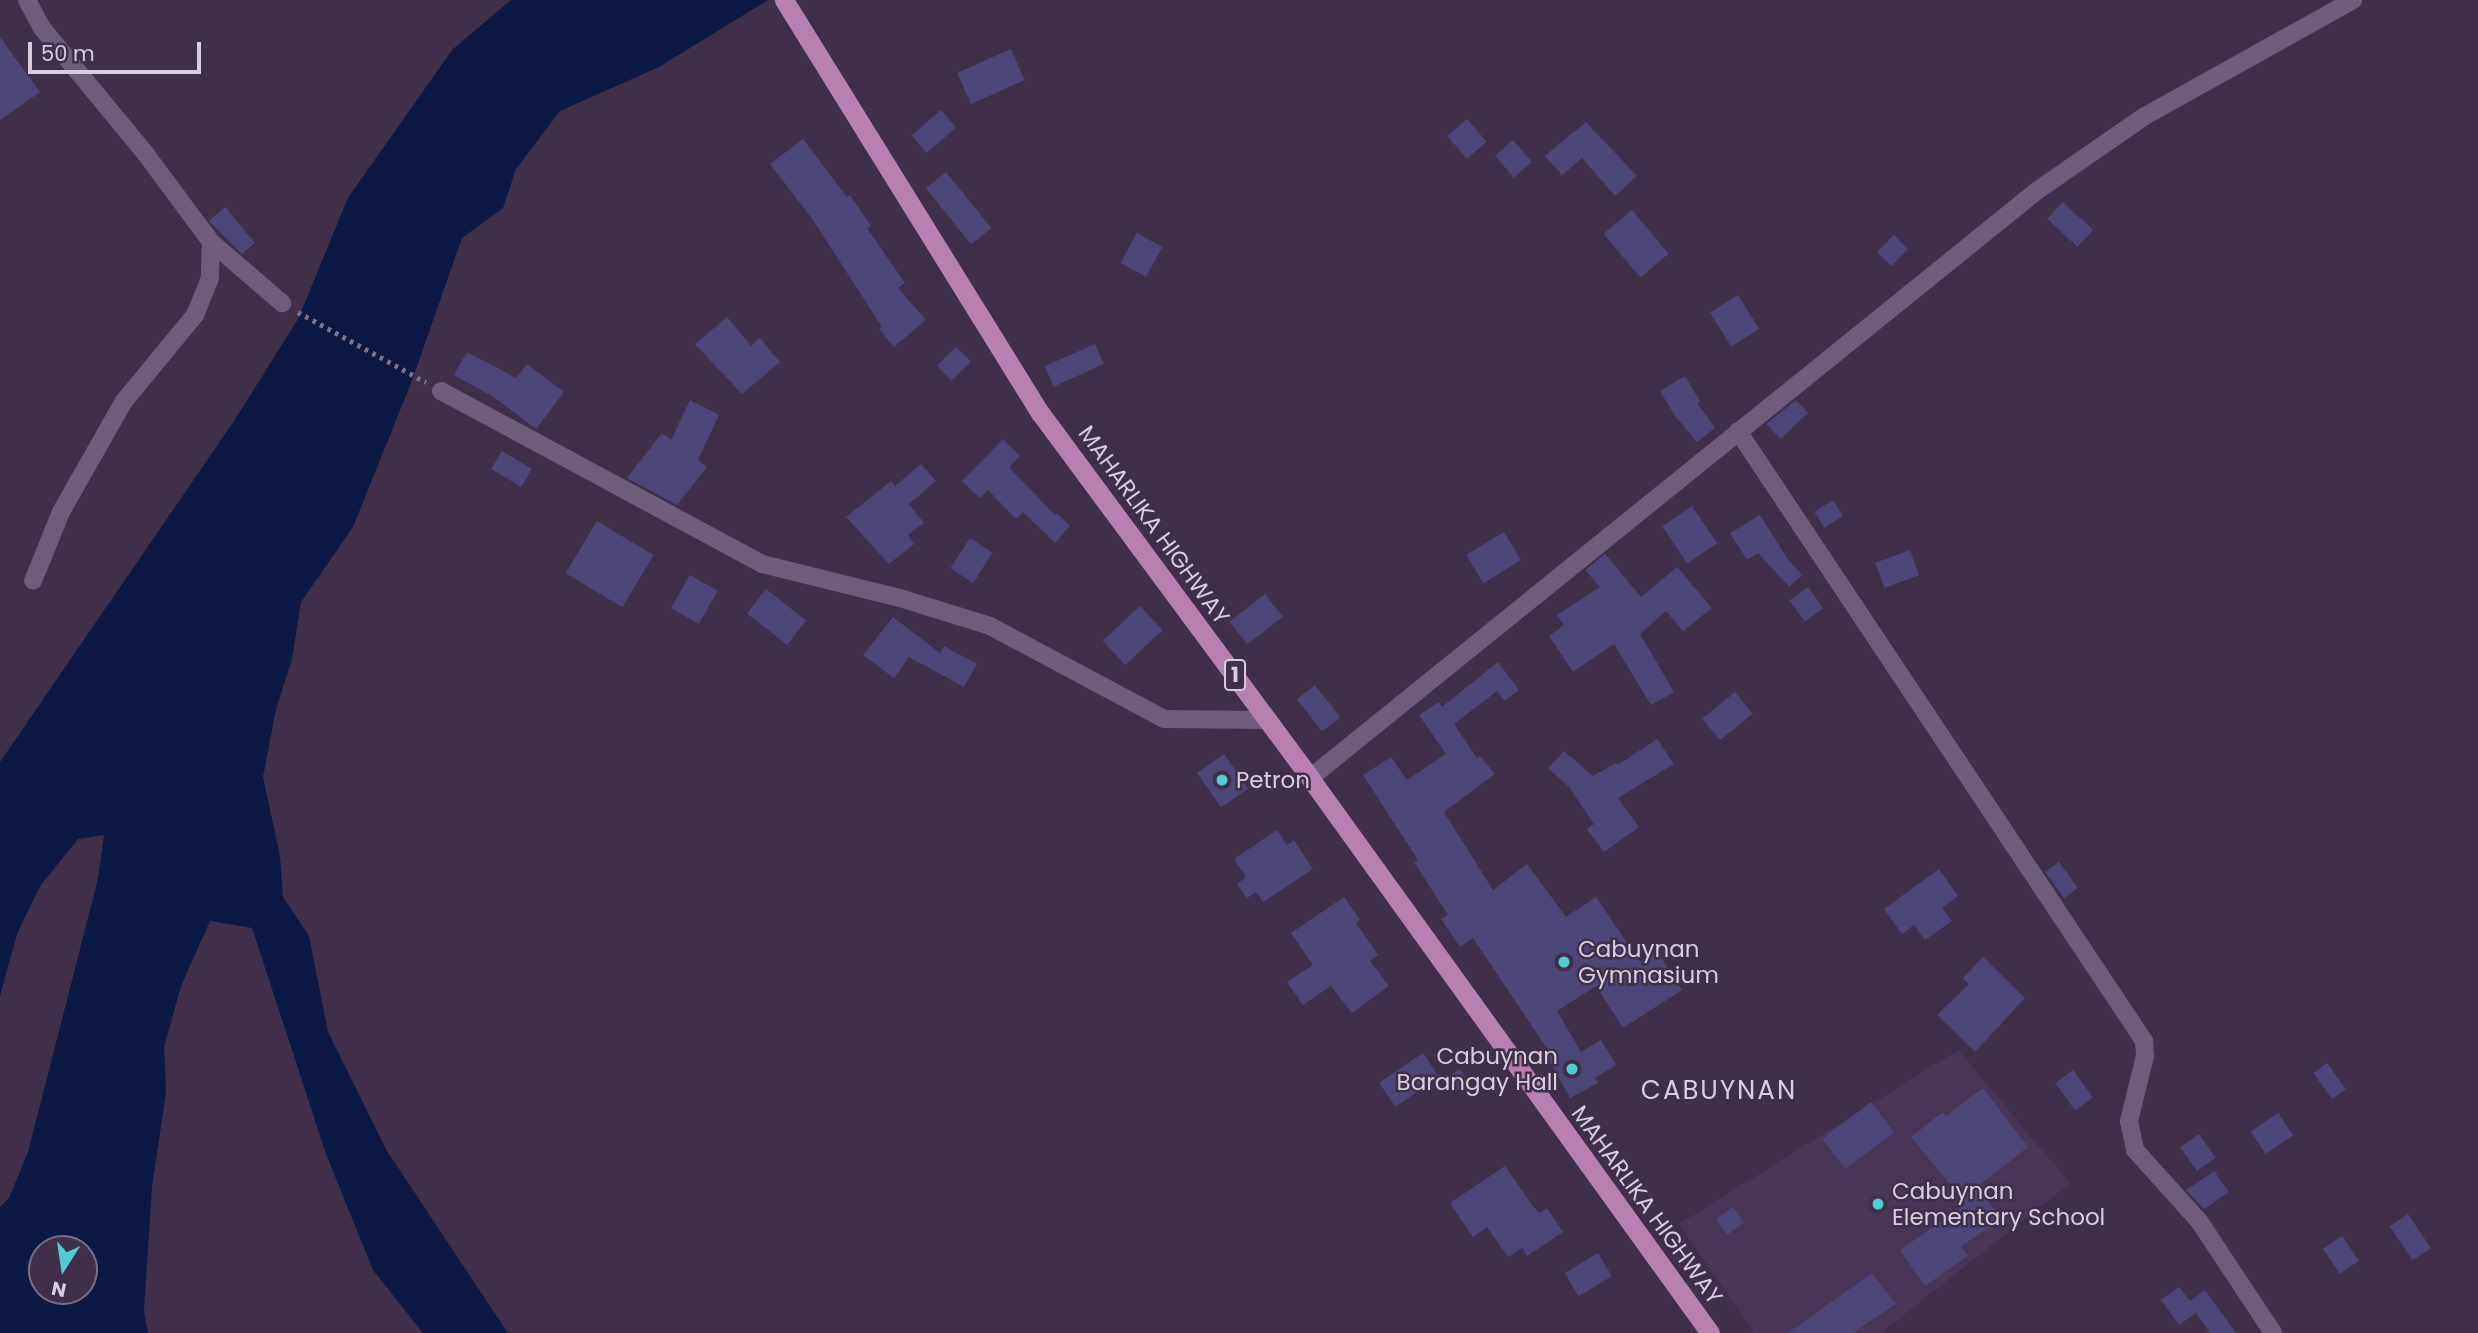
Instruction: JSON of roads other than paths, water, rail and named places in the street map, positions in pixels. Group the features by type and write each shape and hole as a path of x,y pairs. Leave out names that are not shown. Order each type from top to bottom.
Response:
{"highway":[{"name":"MAHARLIKA HIGHWAY","path":"785,0 1041,414 1268,720 1710,1333"}],"street":[{"path":"27,0 42,28 145,153 211,242 282,303"},
{"path":"1310,778 2038,190 2145,116 2353,0"},
{"path":"33,581 61,512 124,401 195,315 210,278 211,242"},
{"path":"442,391 762,564 903,599 990,626 1164,719 1268,720"},
{"path":"1738,431 2144,1041 2145,1056 2129,1121 2135,1150 2199,1221 2273,1333"}],"water":[{"path":"511,0 768,0 659,67 560,111 516,169 503,208 462,238 411,383 353,527 301,602 292,659 276,709 263,777 280,856 283,897 309,936 328,1032 387,1151 508,1333 423,1333 373,1270 326,1154 252,928 210,921 181,986 164,1047 166,1092 152,1187 144,1311 148,1333 0,1333 0,1207 9,1198 28,1152 98,879 104,835 78,839 40,886 17,934 0,996 0,762 234,421 298,319 348,198 452,50"}],"place":[{"name":"Petron","path":"1222,780"},
{"name":"Cabuynan Gymnasium","path":"1564,962"},
{"name":"Cabuynan Barangay Hall","path":"1572,1069"},
{"name":"Cabuynan Elementary School","path":"1878,1204"}],"district":[{"name":"CABUYNAN","path":"1719,1091"}]}
